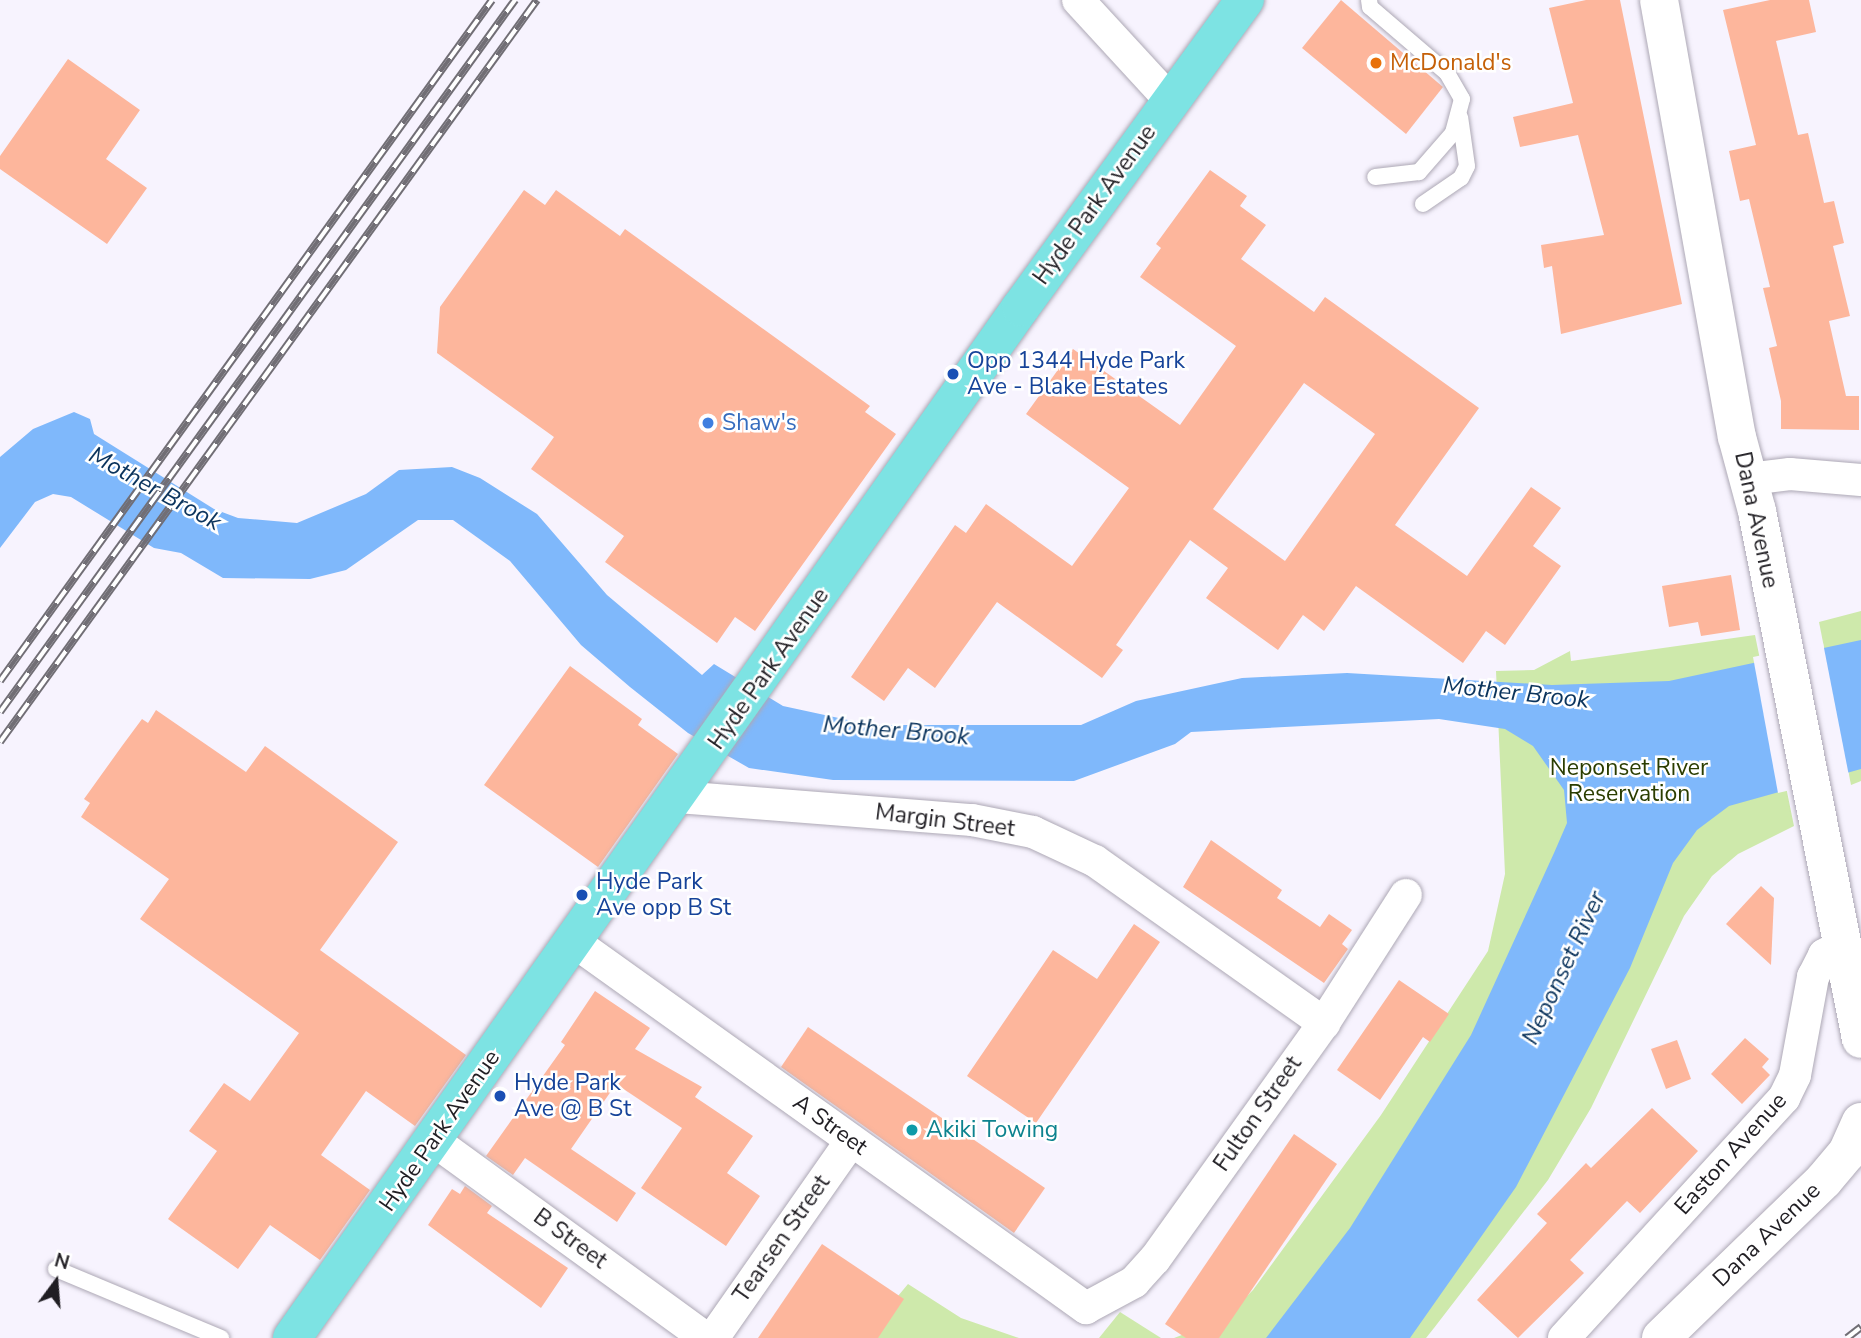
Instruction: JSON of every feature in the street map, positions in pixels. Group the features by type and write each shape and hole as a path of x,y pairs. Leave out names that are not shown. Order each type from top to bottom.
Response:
{"main road":[{"name":"Hyde Park Avenue","path":"292,1338 1245,0"}],"street":[{"path":"1078,0 1171,101"},
{"name":"Dana Avenue","path":"1659,0 1811,799 1861,1039"},
{"path":"1749,479 1790,474 1861,480"},
{"name":"Margin Street","path":"678,797 972,820 1033,832 1095,861 1324,1023"},
{"name":"Fulton Street","path":"1086,1308 1134,1282 1155,1259 1324,1023 1406,895"},
{"name":"A Street","path":"573,941 1086,1308"},
{"name":"Easton Avenue","path":"1564,1338 1784,1098 1796,1075 1813,977 1824,955 1842,945"},
{"name":"Dana Avenue","path":"1661,1338 1824,1181 1847,1153 1861,1122"},
{"name":"B Street","path":"433,1140 706,1338"},
{"name":"Tearsen Street","path":"713,1338 851,1140"}],"lane":[{"path":"1369,0 1370,7 1456,83 1467,166 1461,178 1423,204"},
{"path":"1375,177 1408,177 1419,172 1460,117"},
{"path":"56,1269 221,1338"}],"green space":[{"path":"1861,611 1861,781 1851,785 1819,622"},
{"name":"Neponset River Reservation","path":"1755,635 1794,826 1738,854 1712,876 1684,916 1591,1108 1548,1180 1426,1338 1174,1338 1224,1319 1253,1290 1381,1115 1488,951 1505,874 1496,671 1534,670 1570,651 1571,661"},
{"path":"908,1284 961,1318 1019,1338 863,1338"},
{"path":"1120,1312 1161,1338 1099,1338"}],"water":[{"path":"74,412 90,419 94,434 214,509 238,518 297,523 366,494 399,470 452,467 480,478 537,514 607,595 702,675 714,664 783,706 871,725 1081,725 1136,701 1242,678 1347,673 1552,685 1669,681 1861,640 1861,769 1729,806 1697,830 1673,863 1630,968 1516,1187 1410,1338 1266,1338 1350,1228 1471,1035 1554,853 1567,823 1564,790 1533,746 1505,729 1439,719 1191,732 1175,744 1074,781 833,780 749,768 688,733 630,687 581,645 510,561 453,520 418,520 346,570 310,579 223,578 181,553 154,548 71,497 53,494 35,502 0,548 0,457 33,429"}],"pier":[{"path":"1823,643 1849,776 1778,793 1753,657"}],"building":[{"name":"McDonald's","path":"1341,0 1443,87 1406,134 1302,48"},
{"path":"1586,0 1620,0 1682,304 1561,334 1552,266 1544,268 1541,245 1604,235 1578,135 1520,147 1513,117 1573,103 1549,8"},
{"path":"1770,0 1809,0 1816,32 1776,41 1798,135 1808,133 1824,203 1834,201 1844,243 1833,246 1850,316 1829,321 1846,396 1859,396 1859,430 1781,429 1781,401 1769,348 1777,346 1763,288 1770,287 1749,199 1740,201 1729,151 1756,145 1723,10"},
{"path":"68,59 140,110 106,159 147,188 107,244 0,169 0,156"},
{"path":"1210,170 1247,196 1240,206 1266,225 1241,259 1314,312 1325,297 1479,408 1395,525 1467,576 1531,487 1561,508 1533,546 1561,566 1505,645 1486,631 1463,663 1356,586 1324,631 1303,615 1278,650 1206,598 1228,568 1190,540 1116,645 1123,650 1102,678 997,602 935,688 908,668 884,701 851,677 955,525 966,533 986,504 1072,566 1129,488 1026,414 1073,349 1180,425 1236,346 1140,277 1161,248 1156,244","holes":["1304,383 1375,434 1285,561 1213,509"]},
{"name":"Shaw's","path":"524,190 545,205 556,190 620,236 625,229 870,406 865,412 896,434 755,631 735,617 717,643 605,562 624,536 531,469 554,437 437,353 440,307"},
{"path":"1731,575 1740,630 1701,636 1698,622 1669,627 1662,586"},
{"path":"570,666 642,719 638,725 678,754 598,867 484,785"},
{"path":"156,710 246,772 265,746 398,842 320,950 466,1055 415,1126 366,1091 321,1155 370,1190 320,1260 270,1225 238,1269 168,1219 217,1151 189,1131 224,1083 250,1101 299,1033 140,919 169,879 81,817 90,803 84,799 142,719 148,723"},
{"path":"1211,840 1282,890 1277,898 1320,927 1329,914 1352,930 1342,944 1348,949 1324,983 1183,887"},
{"path":"1761,886 1774,898 1771,965 1726,924"},
{"path":"1134,924 1160,942 1036,1123 967,1076 1053,950 1097,979"},
{"path":"1399,980 1449,1014 1430,1042 1423,1037 1380,1100 1337,1070"},
{"path":"595,991 650,1028 635,1049 702,1087 695,1097 753,1136 727,1173 760,1196 726,1246 641,1188 682,1128 616,1084 571,1149 636,1193 617,1222 525,1158 513,1175 486,1156 565,1045 561,1042"},
{"name":"Akiki Towing","path":"808,1027 1045,1188 1014,1233 781,1067"},
{"path":"1745,1038 1769,1059 1762,1067 1770,1075 1742,1104 1711,1074"},
{"path":"1677,1040 1691,1079 1666,1089 1651,1049"},
{"path":"1652,1108 1698,1151 1640,1213 1627,1201 1570,1260 1584,1273 1518,1338 1477,1300 1547,1223 1537,1214 1586,1163 1591,1168"},
{"path":"1294,1134 1337,1164 1219,1338 1186,1338 1165,1324"},
{"path":"465,1186 492,1206 487,1213 568,1268 541,1308 428,1225 452,1189 460,1194"},
{"path":"822,1244 904,1299 878,1338 758,1338"}],"railway":[{"path":"0,681 492,0"},
{"path":"0,712 515,0"},
{"path":"0,742 537,0"},
{"path":"1847,1338 1861,1327"}],"place":[{"name":"McDonald's","path":"1376,63"},
{"name":"Opp 1344 Hyde Park Ave - Blake Estates","path":"953,374"},
{"name":"Shaw's","path":"708,423"},
{"name":"Hyde Park Ave opp B St","path":"582,895"},
{"name":"Hyde Park Ave @ B St","path":"500,1096"},
{"name":"Akiki Towing","path":"912,1130"}],"water label":[{"name":"Mother Brook","path":"155,489"},
{"name":"Mother Brook","path":"1516,693"},
{"name":"Mother Brook","path":"896,731"},
{"name":"Neponset River","path":"1564,968"}]}
